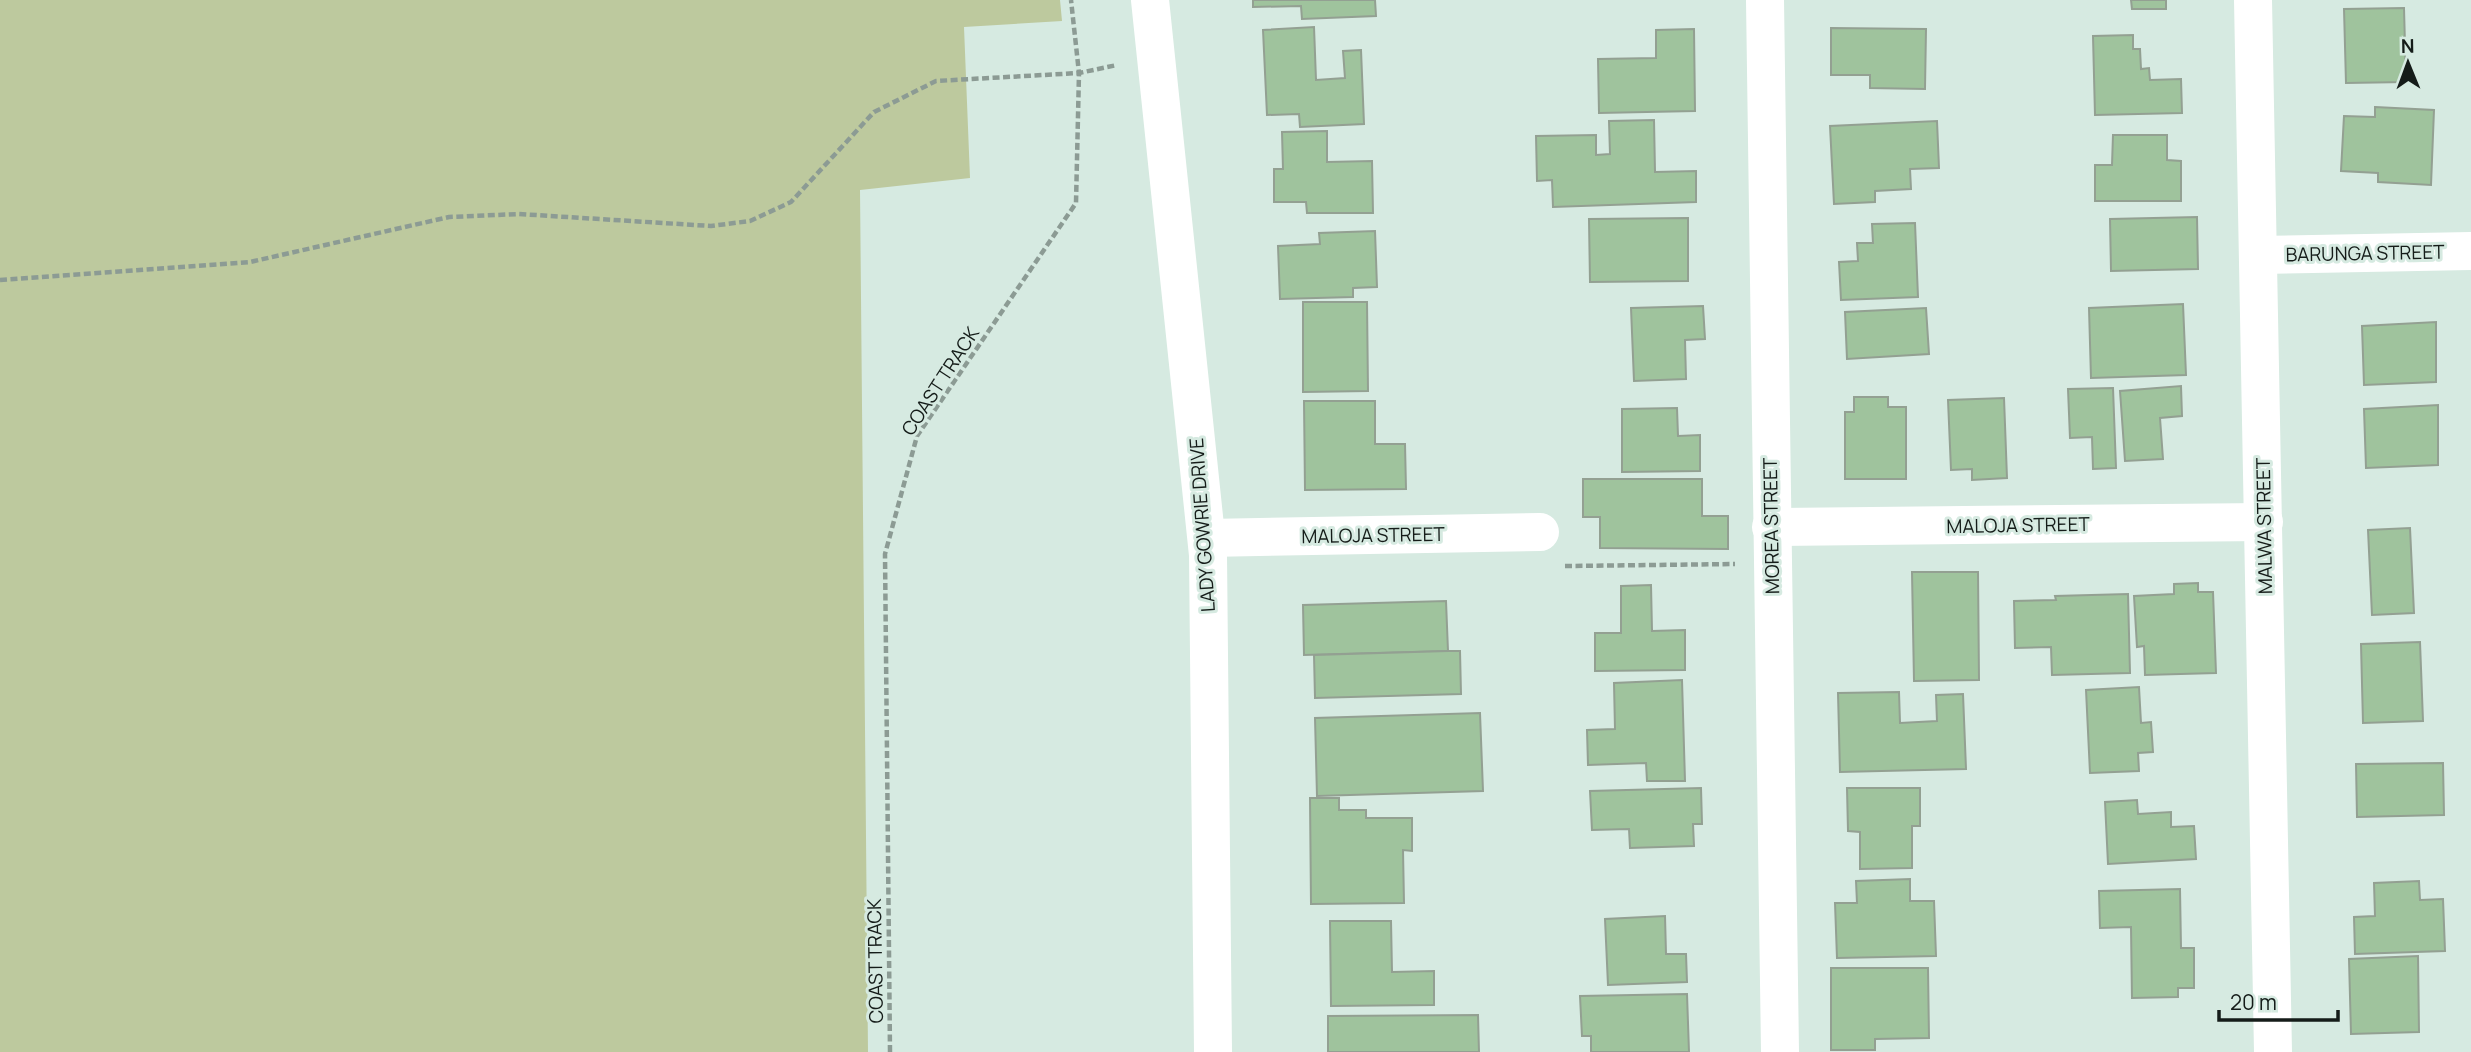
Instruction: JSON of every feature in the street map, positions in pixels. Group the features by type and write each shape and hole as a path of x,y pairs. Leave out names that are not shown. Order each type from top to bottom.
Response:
{"street":[{"name":"LADY GOWRIE DRIVE","path":"1150,0 1207,538 1213,1052"},
{"name":"MOREA STREET","path":"1765,0 1780,1052"},
{"name":"MALWA STREET","path":"2253,0 2273,1052"},
{"name":"BARUNGA STREET","path":"2258,255 2471,251"},
{"name":"MALOJA STREET","path":"1772,527 2263,522"},
{"name":"MALOJA STREET","path":"1207,538 1540,532"}],"path":[{"name":"COAST TRACK","path":"890,1052 885,554 917,436 1076,202 1079,73 1071,0"},
{"path":"0,280 250,262 449,217 519,214 711,226 750,221 791,202 874,112 936,81 1079,73 1156,56"},
{"path":"1565,566 1740,564"}],"green space":[{"path":"0,0 1060,0 1062,21 964,27 970,178 860,190 868,1052 0,1052"}],"building":[{"path":"1253,0 1375,0 1376,16 1302,19 1301,6 1253,7"},
{"path":"2131,0 2166,0 2166,9 2132,9"},
{"path":"2404,8 2406,82 2346,83 2344,9"},
{"path":"1314,27 1316,80 1345,78 1343,51 1361,50 1364,124 1300,127 1299,114 1267,115 1263,30"},
{"path":"1831,28 1926,29 1925,89 1870,88 1870,75 1831,75"},
{"path":"1694,29 1695,111 1599,113 1598,59 1656,58 1656,30"},
{"path":"2133,35 2133,49 2140,49 2141,69 2149,68 2150,80 2181,79 2182,113 2095,115 2093,36"},
{"path":"2375,107 2434,110 2431,185 2378,182 2378,173 2341,171 2344,116 2375,117"},
{"path":"1654,120 1655,172 1696,171 1696,202 1553,207 1552,180 1537,181 1536,136 1596,135 1596,155 1610,154 1609,121"},
{"path":"1937,121 1939,168 1910,169 1911,189 1875,191 1875,202 1834,204 1830,126"},
{"path":"1327,131 1327,162 1372,161 1373,213 1307,213 1306,202 1274,202 1274,169 1283,169 1282,132"},
{"path":"2113,135 2167,135 2167,160 2181,161 2181,201 2095,201 2095,165 2112,165"},
{"path":"2197,217 2198,269 2111,271 2110,219"},
{"path":"1688,218 1688,281 1590,282 1589,219"},
{"path":"1915,223 1918,297 1841,300 1839,262 1858,261 1857,243 1873,243 1872,224"},
{"path":"1375,231 1377,287 1353,288 1353,297 1280,299 1278,246 1320,244 1319,233"},
{"path":"1303,302 1367,302 1368,391 1303,392"},
{"path":"2183,304 2186,375 2091,378 2089,308"},
{"path":"1703,306 1705,339 1685,340 1686,379 1634,381 1631,308"},
{"path":"1926,308 1929,354 1847,359 1845,312"},
{"path":"2436,322 2436,382 2364,385 2362,326"},
{"path":"2181,386 2182,416 2160,418 2163,459 2125,461 2120,391"},
{"path":"2113,388 2116,468 2093,469 2092,437 2070,438 2068,389"},
{"path":"1854,397 1888,397 1888,407 1906,407 1906,479 1845,479 1845,412 1854,412"},
{"path":"2004,398 2007,478 1972,480 1972,469 1951,470 1948,400"},
{"path":"1304,401 1375,401 1375,444 1405,444 1406,489 1305,490"},
{"path":"2438,405 2438,465 2366,468 2364,409"},
{"path":"1677,408 1678,436 1700,435 1700,471 1622,472 1622,409"},
{"path":"1583,479 1702,479 1702,516 1728,516 1728,549 1600,548 1600,517 1583,517"},
{"path":"2410,528 2414,613 2372,615 2368,530"},
{"path":"1912,572 1978,572 1979,680 1914,681"},
{"path":"2198,583 2198,592 2213,592 2216,673 2145,675 2144,646 2137,647 2134,596 2174,594 2174,584"},
{"path":"1651,585 1652,631 1685,630 1685,670 1595,671 1595,633 1621,633 1621,586"},
{"path":"2128,594 2130,673 2052,675 2051,647 2015,648 2014,601 2056,600 2055,596"},
{"path":"1446,601 1448,651 1304,655 1303,605"},
{"path":"2420,642 2423,721 2363,723 2361,644"},
{"path":"1460,651 1461,694 1315,698 1314,655"},
{"path":"1682,680 1685,781 1647,781 1646,763 1588,765 1587,730 1615,729 1614,683"},
{"path":"2139,687 2141,723 2151,722 2153,752 2138,753 2139,771 2090,773 2086,690"},
{"path":"1899,692 1900,723 1937,721 1936,695 1963,694 1966,769 1840,772 1838,693"},
{"path":"1480,713 1483,791 1317,796 1315,718"},
{"path":"2443,763 2444,815 2357,817 2356,764"},
{"path":"1701,788 1702,824 1693,824 1694,846 1630,848 1629,829 1592,830 1590,791"},
{"path":"1847,788 1920,788 1920,826 1912,826 1912,868 1860,869 1860,832 1848,831"},
{"path":"1310,798 1339,798 1339,810 1366,810 1366,818 1412,818 1412,851 1403,850 1404,903 1311,904"},
{"path":"2137,800 2138,814 2171,812 2171,827 2194,826 2196,859 2108,864 2105,802"},
{"path":"1910,879 1910,901 1934,901 1936,956 1837,958 1835,903 1857,903 1856,881"},
{"path":"2419,881 2420,900 2443,899 2445,951 2355,954 2354,917 2375,916 2374,883"},
{"path":"2180,889 2181,948 2194,948 2194,988 2178,988 2178,997 2132,998 2131,927 2100,928 2099,891"},
{"path":"1665,916 1666,954 1686,954 1687,982 1608,985 1605,919"},
{"path":"1330,921 1391,921 1392,972 1434,971 1434,1005 1331,1006"},
{"path":"2418,956 2419,1032 2351,1034 2349,959"},
{"path":"1831,968 1928,968 1929,1038 1875,1039 1875,1050 1831,1050"},
{"path":"1687,994 1689,1052 1591,1052 1591,1036 1582,1036 1580,996"},
{"path":"1478,1015 1479,1052 1328,1052 1328,1016"}]}
